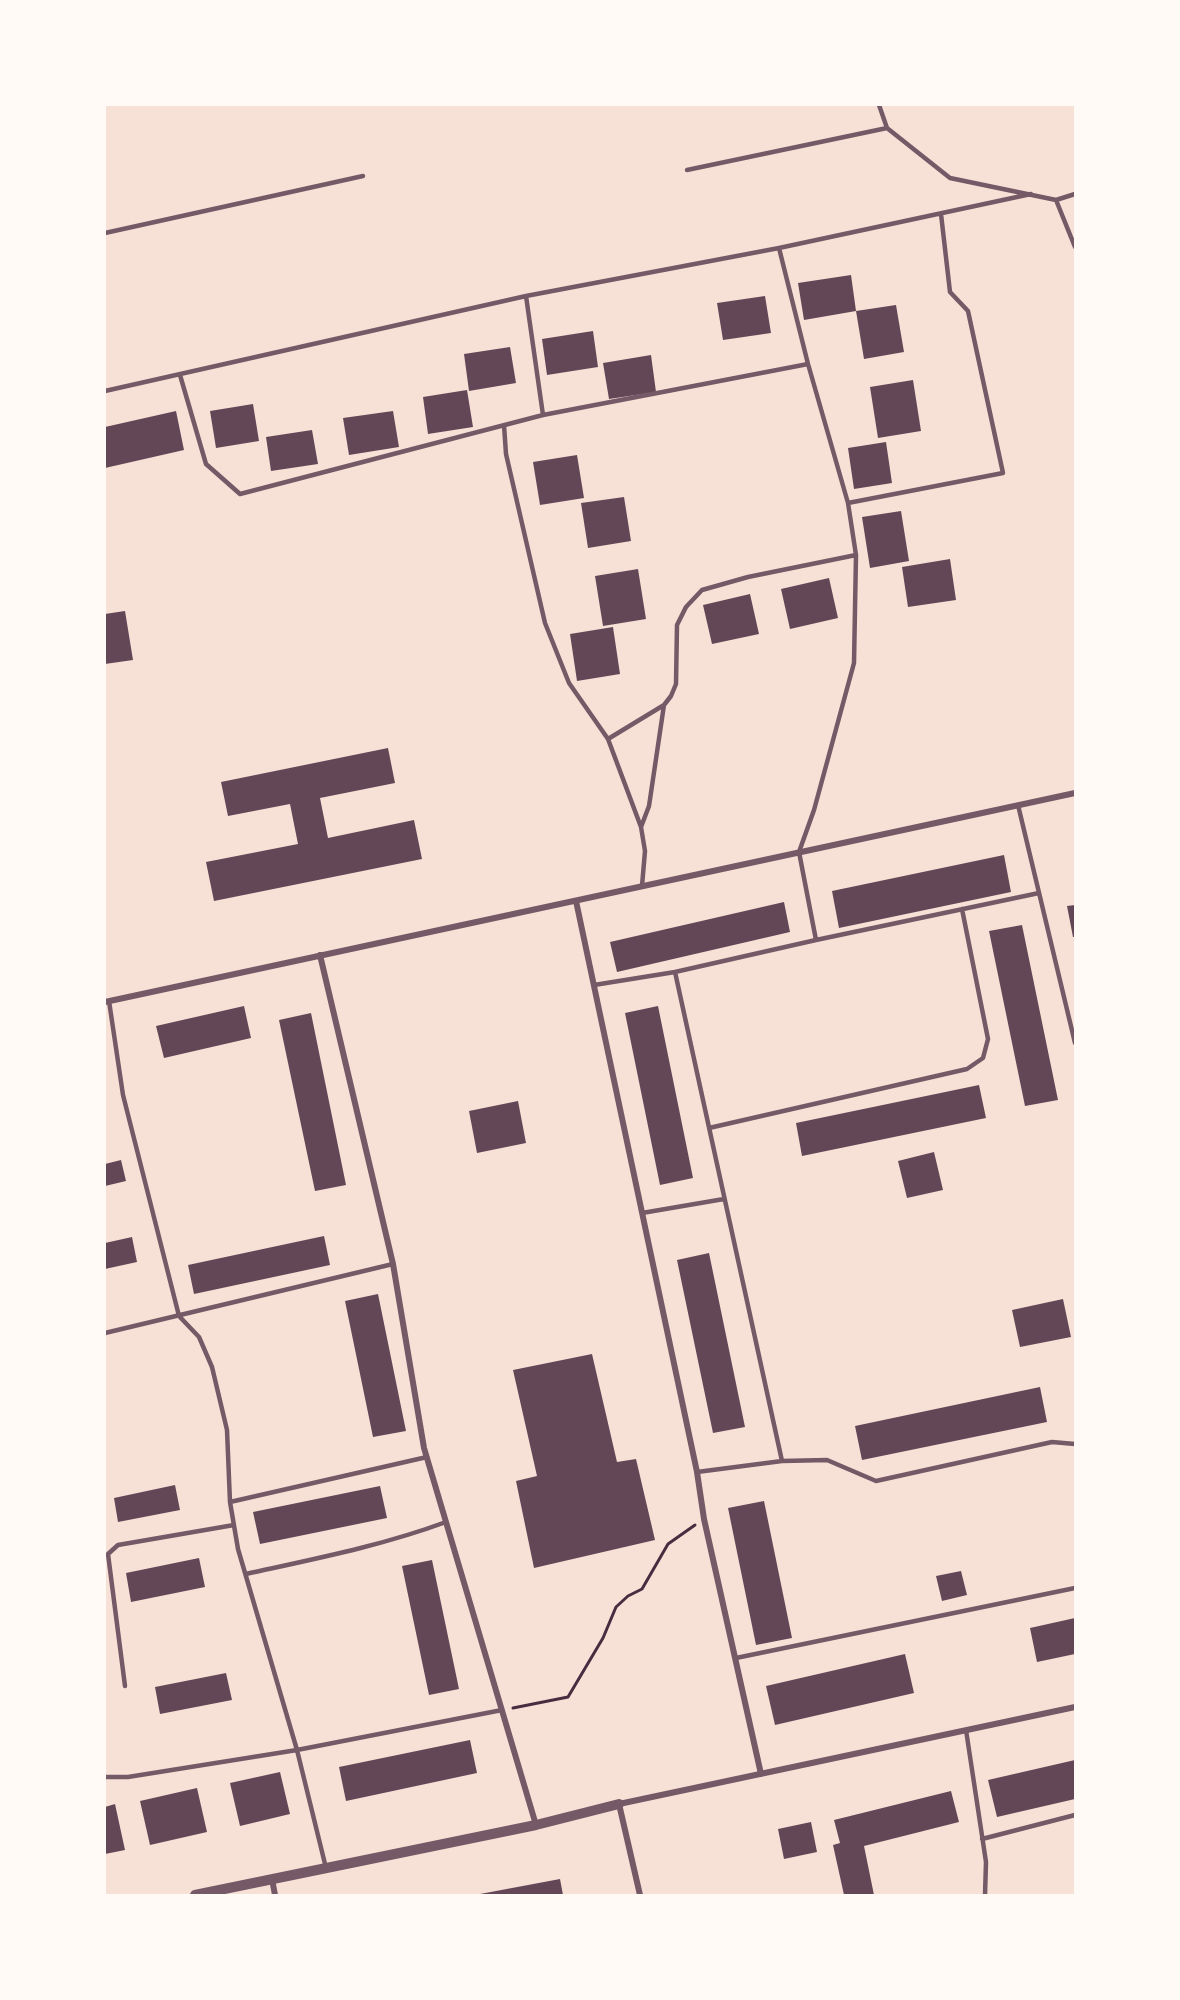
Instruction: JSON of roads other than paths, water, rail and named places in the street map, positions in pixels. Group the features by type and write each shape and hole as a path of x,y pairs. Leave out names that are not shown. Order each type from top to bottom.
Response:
{"street":[{"path":"107,1001 1075,793"},
{"path":"576,901 697,1472 704,1519 761,1774"},
{"path":"320,956 393,1264 427,1457 536,1825"},
{"path":"195,1895 536,1825 619,1803 1075,1707"},
{"path":"619,1803 640,1895"},
{"path":"272,1879 275,1895"}],"lane":[{"path":"879,105 887,128 950,178 1056,200 1075,194"},
{"path":"687,170 887,128"},
{"path":"105,233 363,176"},
{"path":"105,391 526,296 779,248 1031,194"},
{"path":"1056,200 1075,247"},
{"path":"848,503 1003,473 968,311 950,292 940,214"},
{"path":"779,248 808,364 848,503 856,555 854,663 814,810 799,852 816,940"},
{"path":"526,296 543,415"},
{"path":"180,375 206,464 240,494 543,415 808,364"},
{"path":"504,425 506,454 545,623 569,683 608,739 641,827 645,851 642,886"},
{"path":"608,739 664,705 671,696 676,684 677,625 686,607 702,590 856,555"},
{"path":"641,827 649,806 664,705"},
{"path":"1018,805 1075,1043"},
{"path":"594,985 675,972 1039,893"},
{"path":"709,1128 967,1069 983,1058 988,1039 962,909"},
{"path":"675,972 782,1461"},
{"path":"107,1001 123,1095 179,1316 199,1337 212,1367 227,1430 230,1502 234,1525 297,1750 326,1868"},
{"path":"642,1213 724,1199"},
{"path":"105,1333 393,1264"},
{"path":"697,1472 782,1461 827,1460 876,1481 1052,1442 1075,1444"},
{"path":"230,1502 427,1457"},
{"path":"246,1574 361,1549 410,1536 446,1522"},
{"path":"124,1686 108,1554 118,1545 234,1525"},
{"path":"736,1658 1075,1588"},
{"path":"105,1778 128,1777 297,1750 502,1710"},
{"path":"966,1730 986,1862 985,1895"},
{"path":"982,1839 1075,1815"}]}
